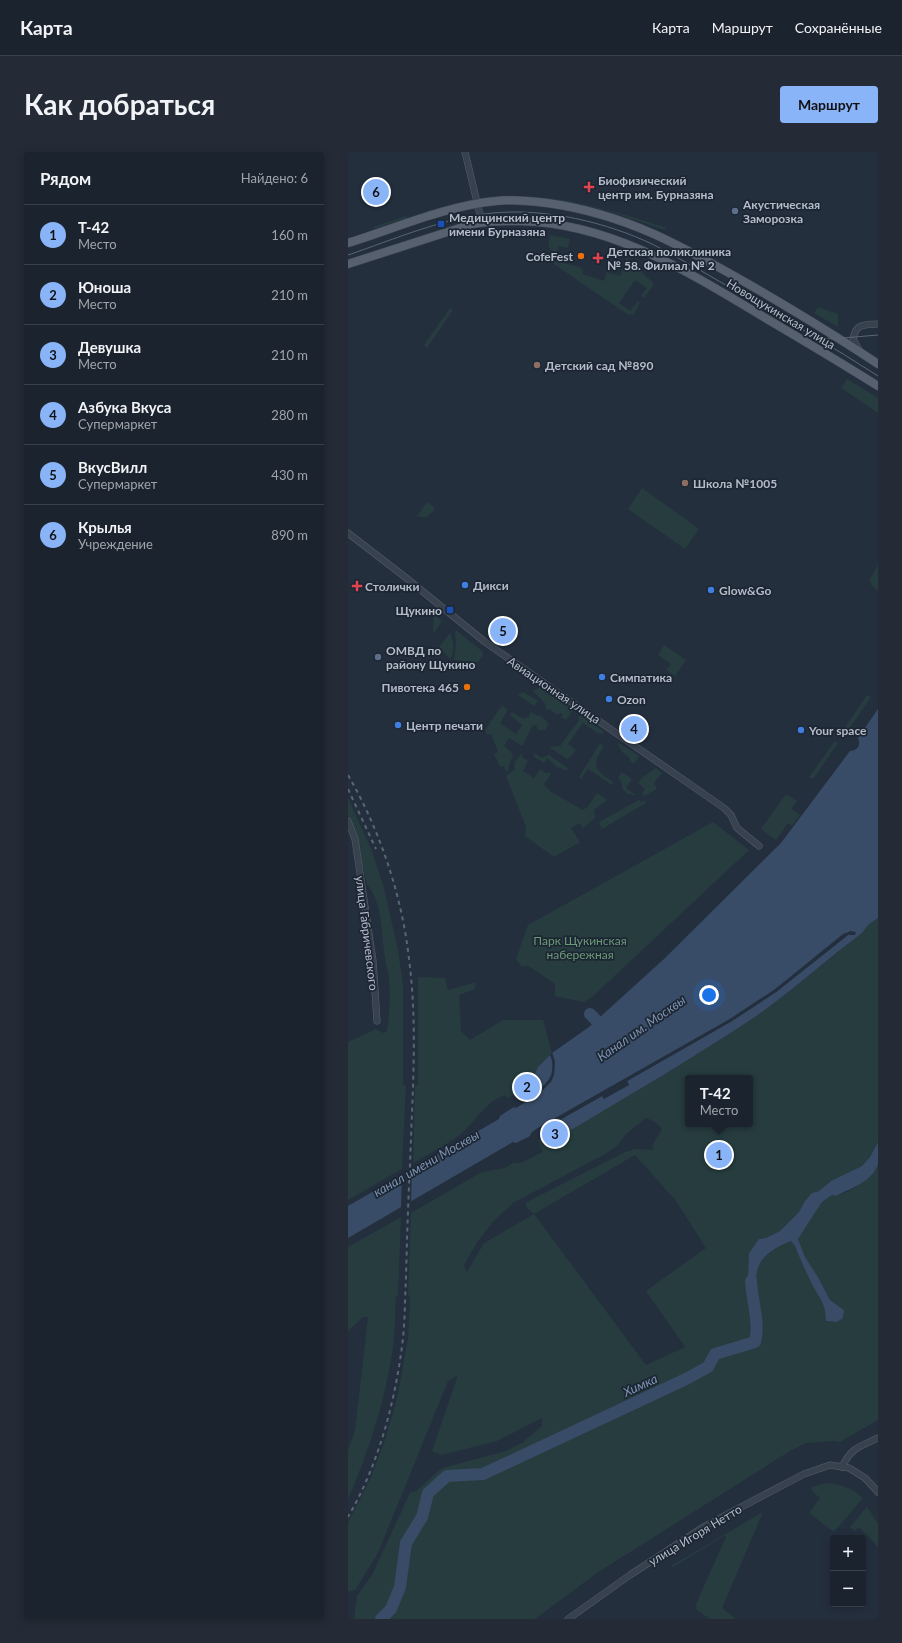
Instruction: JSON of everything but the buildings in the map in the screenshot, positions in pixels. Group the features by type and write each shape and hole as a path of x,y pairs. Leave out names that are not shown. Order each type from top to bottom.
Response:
{"main road":[{"name":"Новощукинская улица","path":"348,243 428,217 478,204 513,201 560,205 606,216 637,226 672,241 795,312 878,364"},
{"name":"Новощукинская улица","path":"348,264 469,225 503,221 548,223 575,228 603,235 633,246 667,262 737,301 878,386"}],"street":[{"path":"465,152 482,223"},
{"path":"862,353 853,339 855,331 862,325 878,324"},
{"name":"Авиационная улица","path":"348,533 405,577 484,642 724,808 731,815 737,828 759,846"},
{"name":"улица Габричевского","path":"348,821 355,839 372,962 377,1021"},
{"path":"878,1438 852,1450 848,1454 842,1467 849,1468 865,1478 878,1492"},
{"name":"улица Игоря Нетто","path":"568,1619 630,1575 705,1526 804,1474 830,1465 842,1467"}],"green space":[{"path":"539,196 603,209 666,228 665,230 608,211"},
{"path":"406,216 407,218 373,229 373,227"},
{"path":"550,235 570,239 568,248 559,246 557,253 551,250 548,246"},
{"path":"627,257 654,284 644,298 641,296 647,288 635,280 619,303 630,311 638,301 640,303 633,315 627,314 551,262 552,260 579,267 582,269 583,274 604,281 607,272 620,276"},
{"path":"818,307 838,314 838,327 814,313"},
{"path":"450,308 453,310 427,348 424,345"},
{"path":"847,379 878,398 878,413 841,388"},
{"path":"642,488 699,529 685,549 628,509"},
{"path":"427,502 435,508 433,511 425,517 417,516"},
{"path":"878,565 878,590 871,585 870,579"},
{"path":"434,615 442,621 433,634"},
{"path":"456,630 482,651 483,655 478,662 454,660"},
{"path":"450,633 453,643 453,652 450,659 439,647"},
{"path":"664,645 686,660 675,676 666,670 671,664 658,655"},
{"path":"540,688 573,710 566,720 561,717 563,714 560,713 558,715 549,709 546,709 545,703 533,691"},
{"path":"523,692 538,701 534,706 518,695"},
{"path":"867,695 871,697 847,732 843,730"},
{"path":"502,705 508,710 500,723 516,734 522,725 510,715 512,712 524,719 526,717 528,718 531,712 538,716 539,715 549,724 545,730 538,730 536,725 533,725 522,746 509,738 504,746 513,754 507,773 504,766 500,767 494,754 498,752 491,734 487,735 485,730"},
{"path":"580,715 604,732 601,734 598,733 583,723 568,744 576,750 570,758 567,759 549,747 560,746 579,720 578,718"},
{"path":"835,741 838,743 813,779 809,777"},
{"path":"600,743 604,746 597,758 596,767 602,774 613,782 612,785 588,769 581,779 579,777"},
{"path":"619,743 639,756 634,764 630,761 630,758 622,752 618,744"},
{"path":"522,753 522,757 528,761 523,771 534,778 540,769 547,774 548,772 551,774 544,784 550,791 583,810 585,808 586,809 597,793 607,800 594,810 595,818 583,828 580,823 571,828 580,842 554,857 525,836 526,827 506,776 514,770 515,762"},
{"path":"535,753 541,758 549,755 568,768 566,771 559,767 558,768 547,758 544,763 533,756"},
{"path":"656,768 662,773 654,783 657,789 644,796 642,794 645,789 638,783 643,777"},
{"path":"622,772 632,779 626,788 636,795 627,794 622,788 622,783 618,778"},
{"path":"786,794 797,801 791,809 800,815 792,826 788,823 776,840 761,829"},
{"path":"348,798 372,851 384,888 398,950 403,984 403,1085 406,1085 402,1169 348,1200 348,1042 376,1029 383,1033 387,1031 390,998 389,977 384,954 379,912 376,901 367,884 353,827 348,815"},
{"path":"639,800 642,802 645,800 646,803 602,829 599,824 601,821"},
{"name":"Парк Щукинская набережная","path":"713,822 749,850 592,997 584,1002 555,996 555,984 527,965 522,967 516,959 528,925"},
{"path":"878,918 878,1142 867,1162 856,1170 831,1181 819,1191 812,1193 799,1212 780,1231 766,1238 761,1238 749,1253 748,1276 752,1296 756,1294 756,1275 762,1261 780,1246 791,1241 795,1246 826,1310 826,1321 837,1322 843,1318 844,1310 830,1300 805,1257 798,1239 822,1202 832,1195 836,1196 851,1190 869,1177 878,1163 878,1420 840,1442 806,1443 790,1451 597,1573 535,1619 354,1619 357,1596 372,1575 410,1493 416,1491 442,1468 506,1451 522,1443 542,1426 542,1418 497,1441 441,1455 432,1451 458,1375 448,1381 378,1553 355,1590 348,1592 348,1523 371,1477 385,1440 397,1399 408,1339 411,1213 482,1172 505,1168 513,1163 521,1163 543,1152 538,1140 547,1135 542,1126 556,1118 564,1127 571,1129 687,1061 769,1007 862,933 869,924","holes":["646,1118 655,1122 662,1129 652,1146 654,1150 636,1149 625,1152 525,1203 528,1209 534,1214 484,1243 467,1272 464,1265 478,1241 494,1221 513,1203 616,1147 626,1134","635,1155 676,1201 706,1248 646,1291 685,1347 646,1365 534,1214"]},
{"path":"418,977 445,978 448,990 476,982 475,989 459,995 461,1031 470,1040 503,1020 543,1020 552,1053 538,1067 534,1076 541,1091 527,1101 524,1096 517,1100 513,1095 507,1098 505,1095 498,1098 458,1136 442,1147 413,1163 415,1085 418,1085"},
{"path":"401,1217 398,1295 396,1296 394,1342 390,1368 381,1406 363,1463 348,1499 348,1450 355,1431 368,1317 363,1317 348,1331 348,1247"},
{"path":"826,1483 846,1487 863,1498 834,1532 809,1513 820,1498 812,1491 812,1487"},
{"path":"867,1507 878,1523 878,1547 859,1527 855,1531 850,1527"},
{"path":"763,1512 722,1608 736,1619 710,1619 697,1610 696,1604 726,1537 724,1536 673,1567 671,1566"}],"water":[{"path":"878,709 878,918 869,924 862,933 769,1007 664,1075 571,1130 564,1127 558,1121 602,1096 604,1098 629,1085 627,1081 732,1021 776,992 851,934 851,931 774,990 730,1019 536,1129 530,1136 516,1143 513,1142 348,1238 348,1206 499,1119 500,1116 514,1107 516,1108 540,1093 551,1080 554,1072 552,1053 589,1027 664,959 781,843 850,751 857,749 859,743 858,738"},
{"path":"550,1055 553,1065 550,1078 540,1089 534,1076 538,1067"},
{"path":"878,1142 878,1164 871,1175 860,1184 836,1196 832,1195 822,1202 798,1239 805,1257 830,1300 844,1310 843,1318 837,1322 826,1321 822,1301 801,1261 795,1246 791,1241 765,1256 756,1275 756,1294 752,1296 748,1276 749,1253 759,1239 766,1238 780,1231 799,1212 805,1201 812,1193 819,1191 831,1181 862,1166 870,1157"}],"pier":[{"path":"851,931 856,932 855,935 848,935 776,992 732,1021 627,1081 629,1085 604,1099 602,1096 558,1121 556,1118 730,1019 774,990 843,934","holes":["625,1081 626,1084 605,1096 603,1094"]},
{"path":"552,1053 555,1061 554,1075 551,1082 541,1091 540,1089 549,1080 552,1074 553,1061 550,1055"},
{"path":"412,1166 411,1204 401,1210 402,1172"}],"waterway":[{"path":"590,1014 607,1031"},
{"name":"Химка","path":"381,1619 391,1609 400,1587 406,1543 422,1517 428,1493 447,1476 483,1474 686,1379 708,1367 715,1354 755,1342 757,1327 751,1281"}],"tram line":[{"path":"348,255 438,224 474,216 513,212 575,218 596,223 654,245 793,324 878,376"},
{"path":"820,337 832,339 878,335"}],"railway":[{"path":"348,775 360,796 380,841 401,911 406,935 412,985 414,1037 405,1315 400,1361 391,1407 377,1453 369,1475 348,1517"},
{"path":"348,789 376,849"}],"place":[{"name":"Биофизический центр им. Бурназяна","path":"589,187"},
{"name":"Крылья","path":"376,192"},
{"name":"Акустическая Заморозка","path":"735,211"},
{"name":"Медицинский центр имени Бурназяна","path":"441,224"},
{"name":"CofeFest","path":"581,256"},
{"name":"Детская поликлиника № 58. Филиал № 2","path":"598,258"},
{"name":"Детский сад №890","path":"537,365"},
{"name":"Школа №1005","path":"685,483"},
{"name":"Дикси","path":"465,585"},
{"name":"Столички","path":"357,586"},
{"name":"Glow&Go","path":"711,590"},
{"name":"Щукино","path":"450,610"},
{"name":"ВкусВилл","path":"503,631"},
{"name":"ОМВД по району Щукино","path":"378,657"},
{"name":"Симпатика","path":"602,677"},
{"name":"Пивотека 465","path":"467,687"},
{"name":"Ozon","path":"609,699"},
{"name":"Центр печати","path":"398,725"},
{"name":"Азбука Вкуса","path":"634,729"},
{"name":"Your space","path":"801,730"},
{"name":"Юноша","path":"527,1087"},
{"name":"Девушка","path":"555,1134"},
{"name":"Т-42","path":"719,1155"}],"water label":[{"name":"Канал им. Москвы","path":"641,1028"},
{"name":"канал имени Москвы","path":"426,1163"}]}
